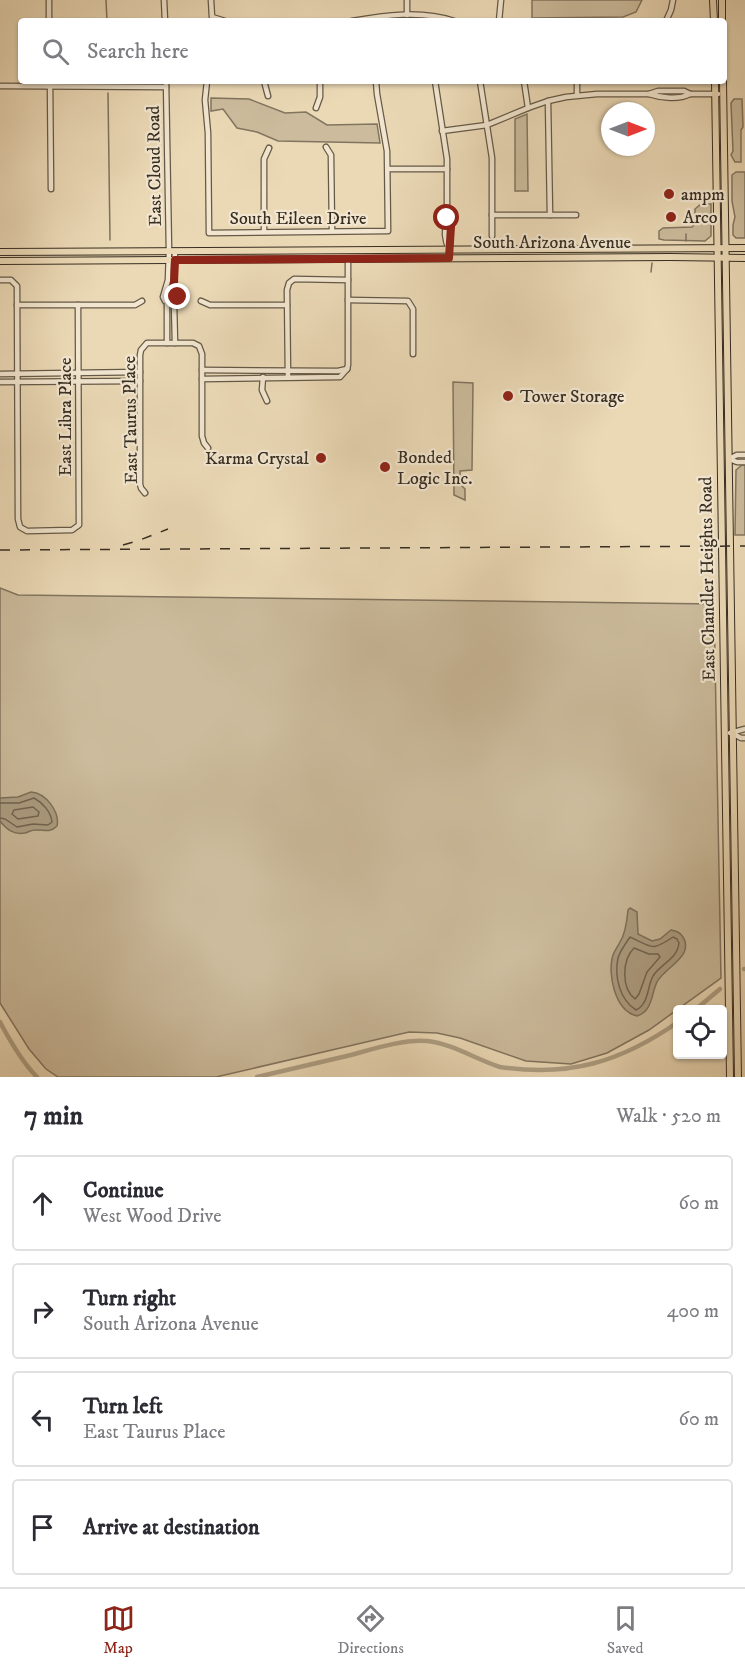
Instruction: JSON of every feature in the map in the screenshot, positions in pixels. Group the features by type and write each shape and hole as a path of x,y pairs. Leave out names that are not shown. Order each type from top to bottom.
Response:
{"main road":[{"path":"713,0 714,18"},
{"path":"722,0 722,18"},
{"name":"East Chandler Heights Road","path":"715,84 730,1077"},
{"name":"East Chandler Heights Road","path":"723,84 738,1077"},
{"path":"716,119 724,119"},
{"name":"South Arizona Avenue","path":"0,252 745,248"},
{"path":"590,249 590,257"},
{"name":"South Arizona Avenue","path":"0,261 745,258"},
{"path":"722,568 730,568"},
{"path":"728,977 736,970"},
{"path":"729,990 737,984"},
{"path":"729,1006 737,1006"}],"street":[{"path":"49,0 49,18"},
{"path":"164,0 165,18"},
{"path":"212,0 212,17 215,18"},
{"path":"407,0 407,15"},
{"path":"499,18 501,0"},
{"path":"667,18 673,0"},
{"path":"368,18 385,15 446,18"},
{"path":"50,84 51,189"},
{"path":"0,86 166,84"},
{"name":"East Cloud Road","path":"166,84 172,251"},
{"name":"South Eileen Drive","path":"207,84 205,100 208,133 209,232 388,231 388,168"},
{"path":"265,84 268,96"},
{"path":"316,108 320,98 320,84"},
{"path":"376,84 386,141 388,168 447,169"},
{"path":"435,84 447,169 447,218 451,226 449,258"},
{"path":"480,84 492,158 492,236"},
{"path":"524,84 528,108"},
{"path":"577,84 577,95"},
{"path":"442,131 487,125 548,101 577,95 649,94 658,91 684,97 690,94 724,94"},
{"path":"548,101 550,215"},
{"path":"326,147 331,155 332,231"},
{"path":"264,232 264,159 269,148"},
{"path":"492,215 576,215"},
{"path":"172,251 174,283 178,297 174,303 175,343"},
{"path":"202,370 262,371 340,377 348,364 348,259"},
{"path":"172,260 167,289 163,295 167,303 167,343 193,343 199,346 202,354 202,436 208,448"},
{"path":"288,374 288,287 294,279 348,280"},
{"path":"0,280 8,280 17,286 18,381"},
{"path":"348,300 406,300 411,304 413,354"},
{"path":"18,305 135,305 142,301"},
{"path":"201,301 210,305 287,305"},
{"path":"167,303 174,303"},
{"name":"East Libra Place","path":"18,381 19,524 27,531 72,530 79,525 78,305"},
{"name":"East Taurus Place","path":"145,493 140,484 141,350 147,343 167,343"},
{"path":"262,371 264,378 262,390 267,401"},
{"path":"0,374 140,372"},
{"path":"202,379 264,378 288,374"},
{"path":"0,382 140,381"},
{"path":"729,459 737,455 745,455"},
{"path":"729,459 745,462"},
{"path":"724,733 745,729"},
{"path":"732,733 745,738"}],"shaded area":[{"path":"532,0 642,0 636,12 623,17 532,18"},
{"path":"211,98 249,99 285,113 306,112 327,125 377,124 380,143 278,141 257,132 237,128 223,109 211,111"},
{"path":"734,99 742,99 741,162 735,162 731,155 733,151 731,103"},
{"path":"527,114 528,191 515,191 515,119"},
{"path":"736,172 745,172 745,238 736,238 733,235 735,217 732,201 732,175"},
{"path":"701,204 711,204 711,236 705,241 659,239 659,231 663,228 692,227 695,224 695,209"},
{"path":"453,382 473,383 472,470 460,471 460,481 465,489 465,500 454,495"},
{"path":"745,465 745,535 735,535 736,470"},
{"path":"0,588 18,595 714,604 721,978 684,1005 673,1005 673,1013 649,1030 607,1053 571,1064 526,1061 460,1038 437,1033 409,1032 216,1077 58,1077 46,1069 29,1049 0,1003"}],"water":[{"path":"31,792 42,796 51,804 56,815 57,826 49,831 34,830 17,833 11,831 0,821 0,798 18,797"},
{"path":"630,908 637,912 638,934 652,941 660,939 671,930 676,931 681,934 686,944 682,956 657,982 649,1006 637,1016 629,1013 618,1000 611,972 613,955 624,935"}],"waterway":[{"path":"106,0 107,18"},
{"path":"108,93 110,240"},
{"path":"686,234 686,241"},
{"path":"651,272 652,263"},
{"path":"701,1005 720,989"},
{"path":"0,1022 21,1058 37,1077"},
{"path":"257,1077 389,1045 418,1041 446,1045 500,1067 525,1070 572,1068 615,1056 657,1036 673,1025"}],"railway":[{"path":"123,545 168,529"},
{"path":"0,550 745,546"}],"place":[{"name":"ampm","path":"669,194"},
{"name":"Arco","path":"671,217"},
{"name":"Tower Storage","path":"508,396"},
{"name":"Karma Crystal","path":"321,458"},
{"name":"Bonded Logic Inc.","path":"385,467"}],"route":[{"path":"178,297 174,283 175,260 449,258 451,226 447,218"}]}
